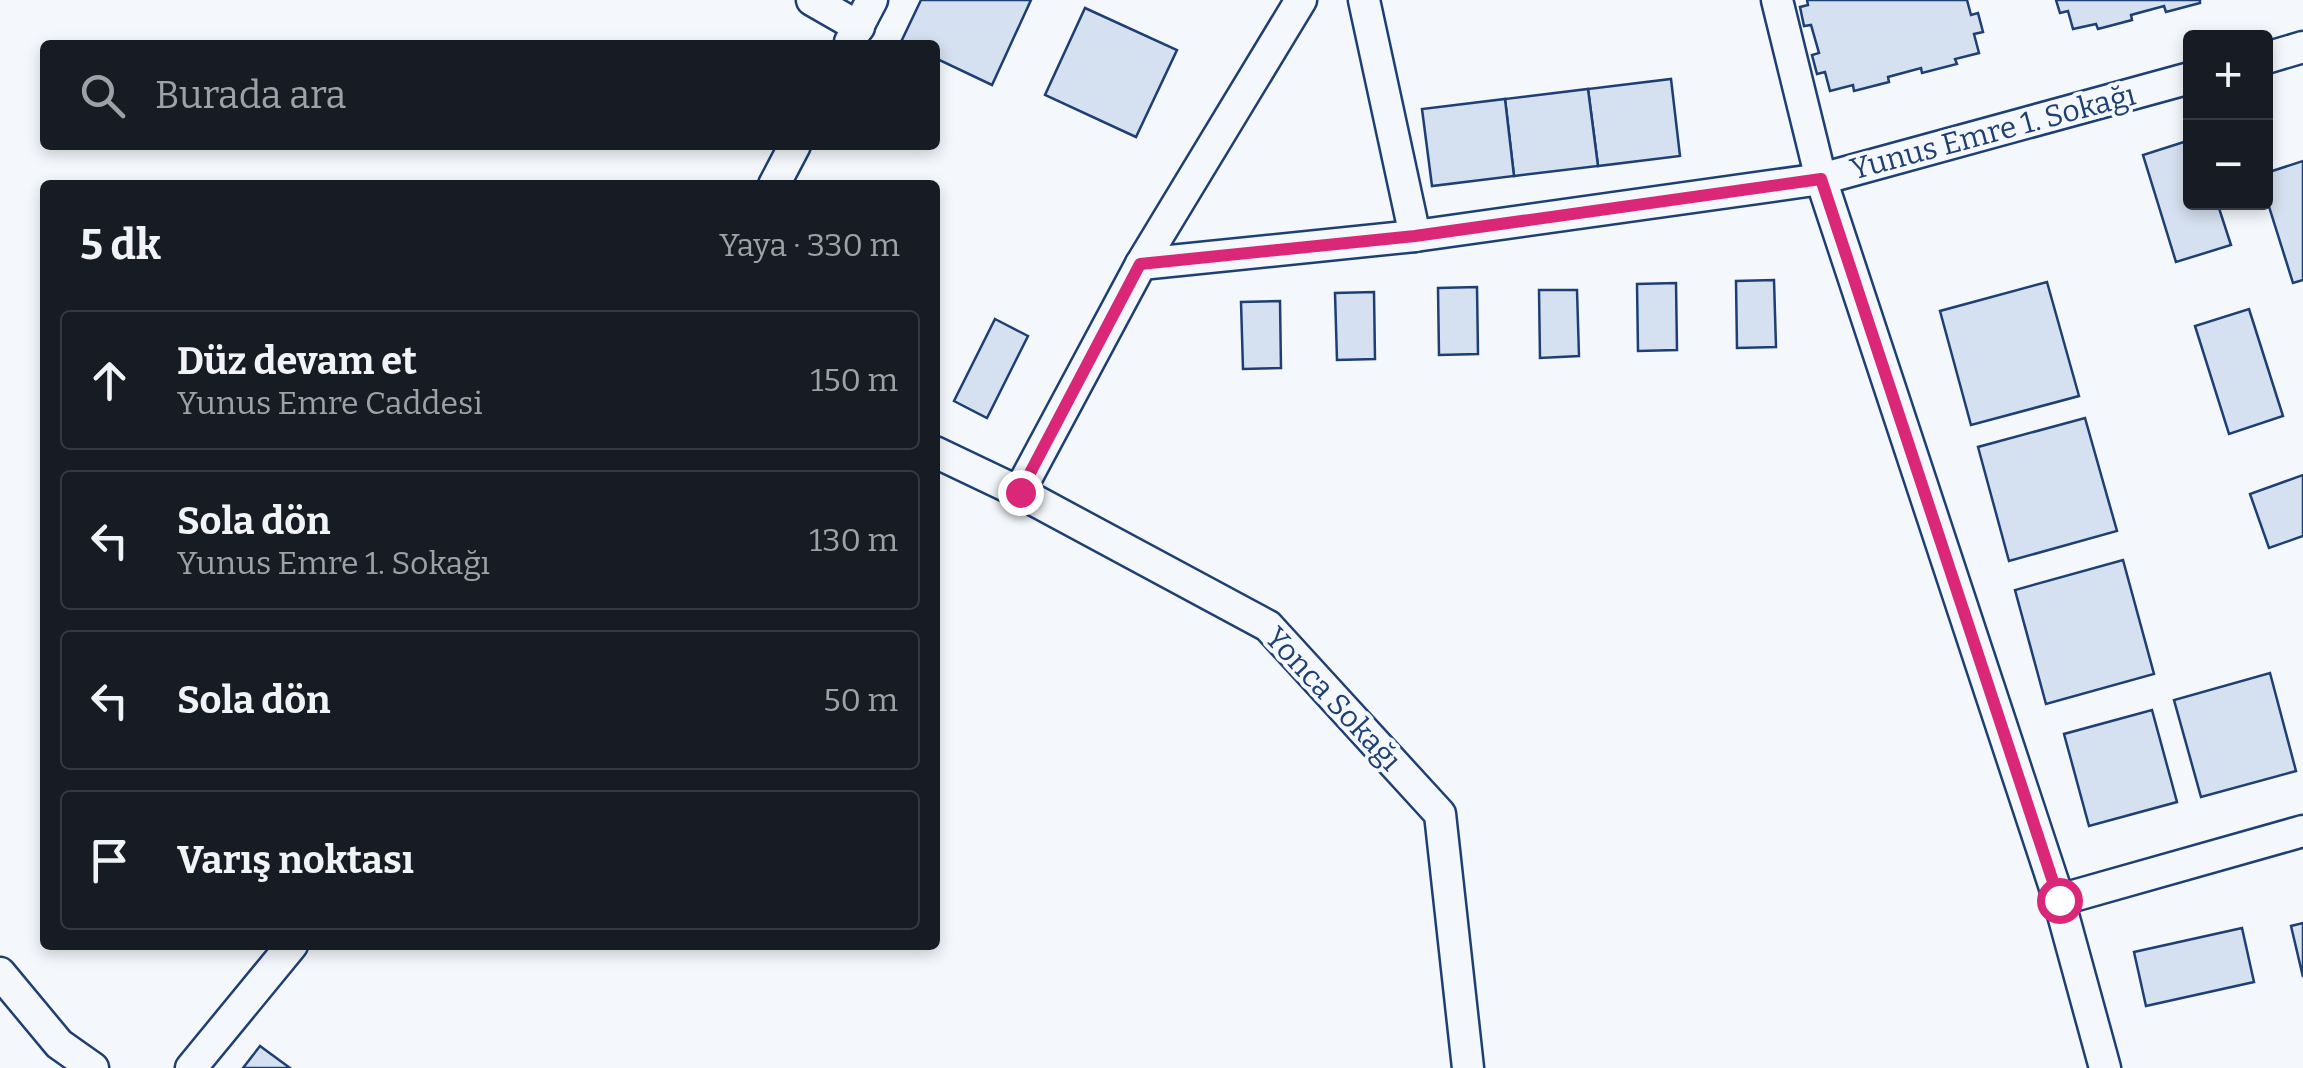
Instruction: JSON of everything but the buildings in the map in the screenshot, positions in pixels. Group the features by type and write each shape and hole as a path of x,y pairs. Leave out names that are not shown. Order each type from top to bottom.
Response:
{"street":[{"path":"812,0 860,24"},
{"path":"1020,492 1140,264 1301,0"},
{"path":"1364,0 1415,236"},
{"path":"1778,0 1821,179 2059,900 2105,1068"},
{"path":"2273,56 2303,47"},
{"name":"Yunus Emre 1. Sokağı","path":"1140,264 1415,236 1821,179 2183,80"},
{"path":"777,180 792,150"},
{"name":"Yonca Sokağı","path":"940,454 1020,492 1268,626 1440,814 1468,1068"},
{"path":"2059,900 2303,831"},
{"path":"191,1068 288,950"},
{"path":"0,973 59,1044 93,1068"}],"route":[{"path":"1020,492 1140,264 1415,236 1821,179 2059,900"}]}
